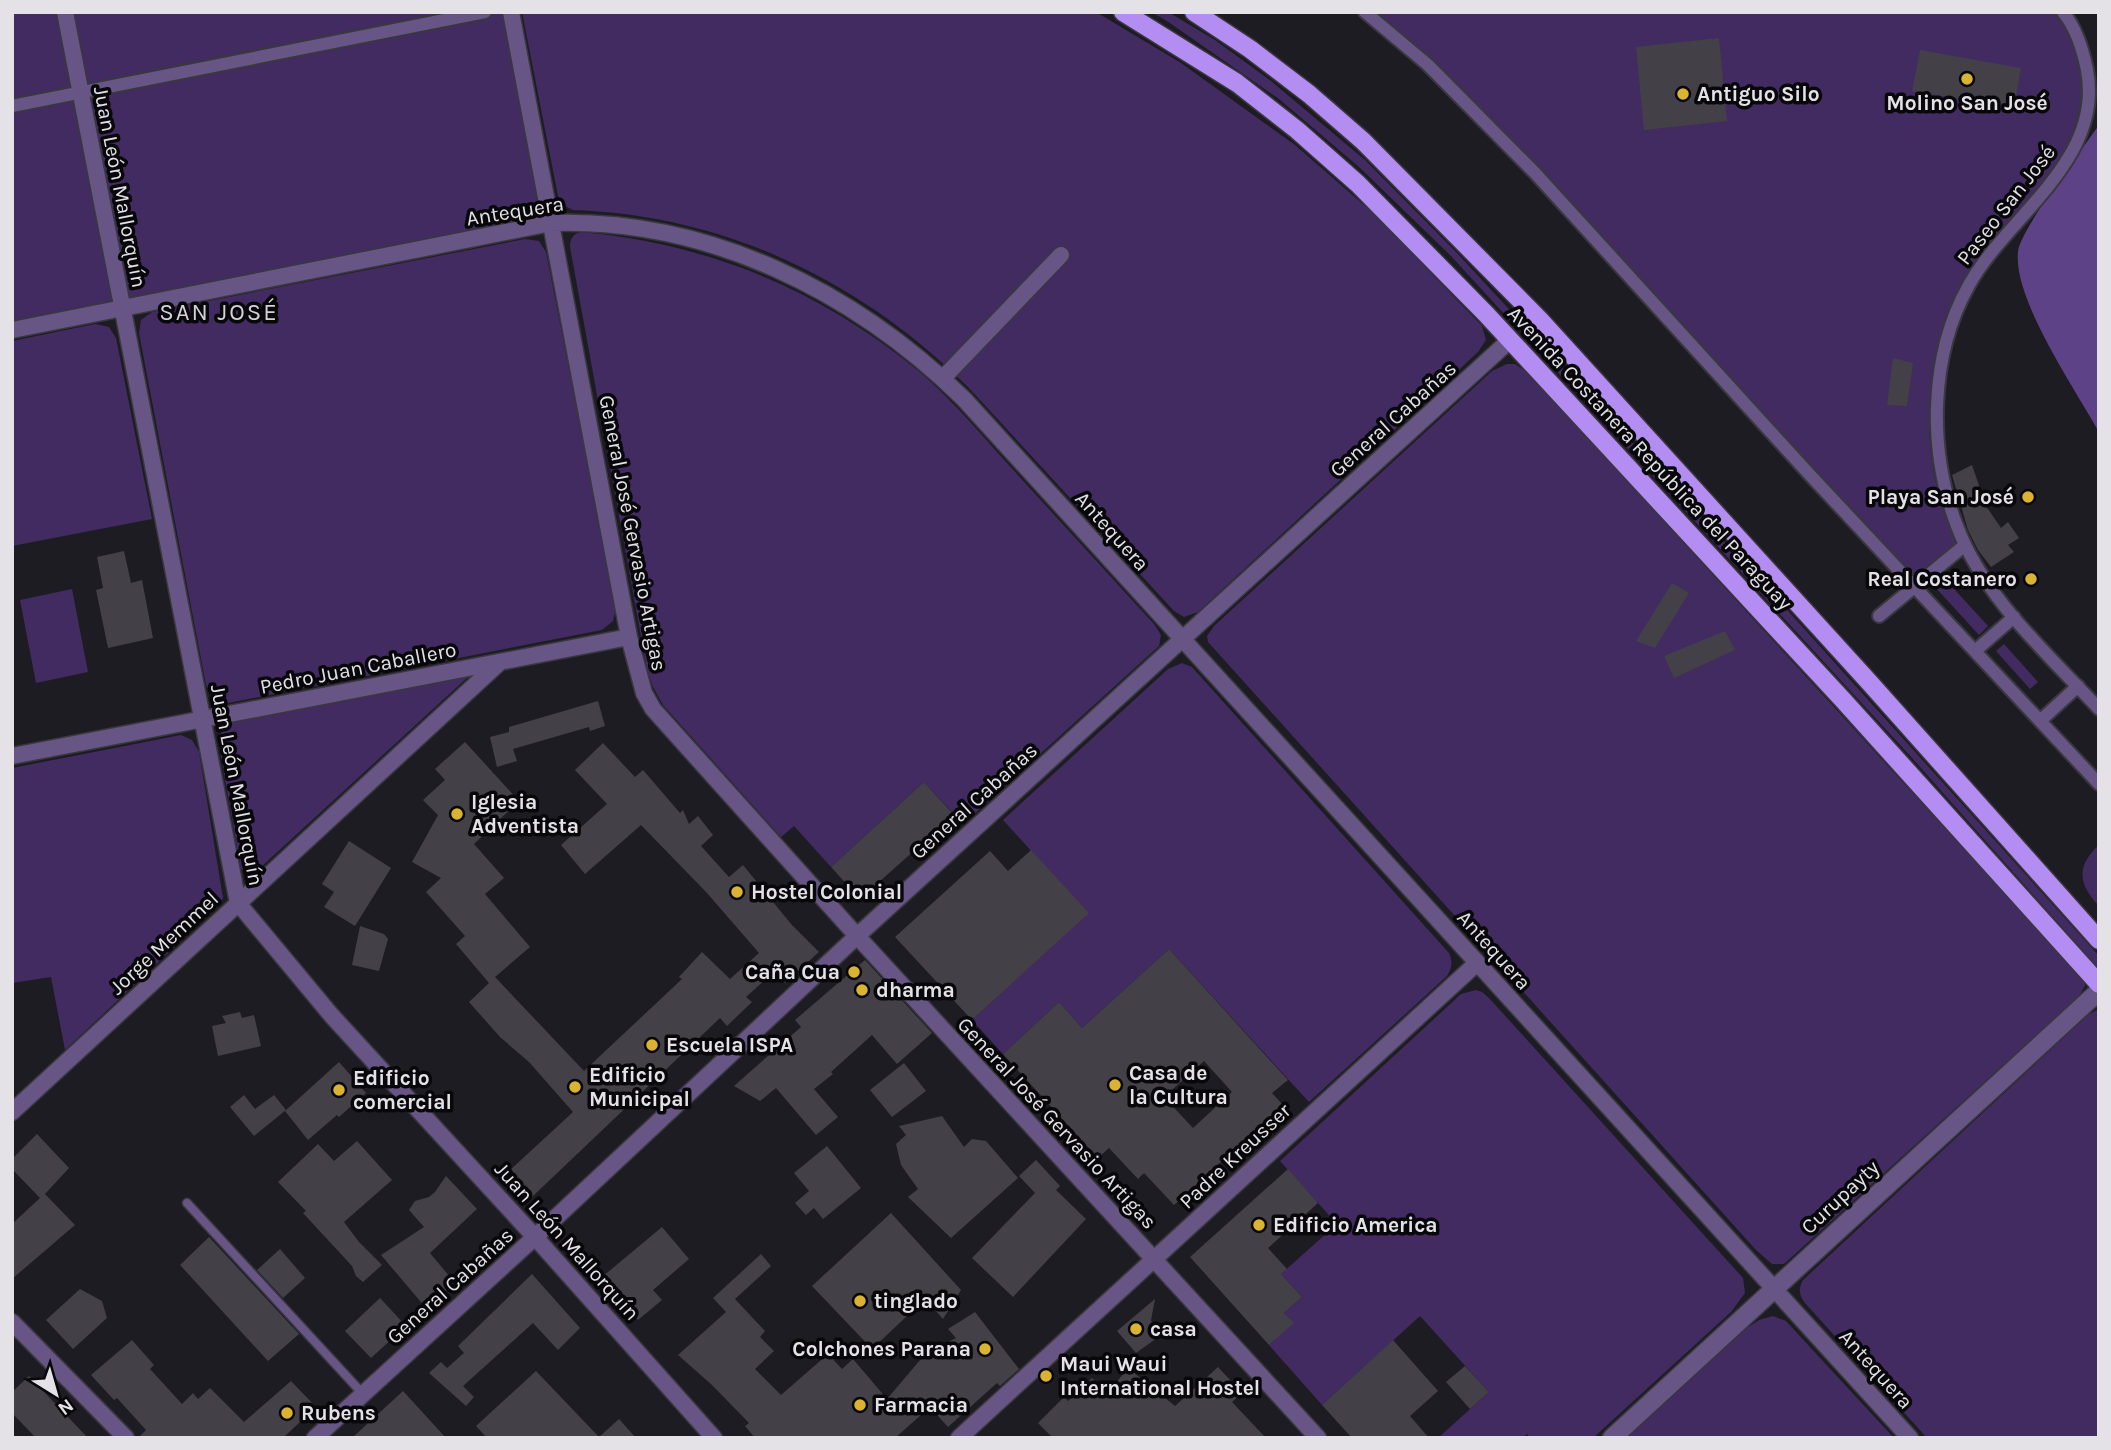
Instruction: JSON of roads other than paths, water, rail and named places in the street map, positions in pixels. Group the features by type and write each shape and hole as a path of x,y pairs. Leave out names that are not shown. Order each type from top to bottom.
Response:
{"main road":[{"name":"Avenida Costanera República del Paraguay","path":"1123,12 1237,83 1297,130 1358,184 1510,340 1843,700 2099,984"},
{"name":"Avenida Costanera República del Paraguay","path":"1194,12 1250,49 1309,94 1363,141 1540,320 2099,940"}],"street":[{"name":"Juan León Mallorquín","path":"65,12 238,903 332,1016 536,1237 714,1438"},
{"path":"12,106 485,12"},
{"name":"General José Gervasio Artigas","path":"511,12 629,637 641,683 653,709 857,936 1318,1438"},
{"path":"1365,12 1436,73 1535,173 1782,445 2099,784"},
{"name":"Paseo San José","path":"2063,12 2084,50 2089,82 2087,113 2079,138 2059,173 2000,240 1968,286 1952,326 1940,372 1937,399 1942,462 1950,505 1965,545 1987,582 2014,617 2099,709"},
{"name":"Antequera","path":"12,330 551,223 583,222 634,226 701,241 761,262 848,306 900,342 943,378 1910,1438"},
{"path":"943,378 1061,255"},
{"name":"General Cabañas","path":"315,1438 536,1237 857,936 1510,340"},
{"path":"1879,616 1965,545"},
{"path":"1975,651 2014,617"},
{"name":"Pedro Juan Caballero","path":"12,756 629,637"},
{"name":"Jorge Memmel","path":"12,1112 500,662"},
{"path":"2040,721 2078,687"},
{"name":"Padre Kreusser","path":"959,1438 1477,963"},
{"name":"Curupayty","path":"1612,1438 2099,990"},
{"path":"12,1322 126,1438"}],"lane":[{"path":"187,1203 363,1394"}],"place":[{"name":"Molino San José","path":"1967,79"},
{"name":"Antiguo Silo","path":"1683,94"},
{"name":"Playa San José","path":"2028,497"},
{"name":"Real Costanero","path":"2031,579"},
{"name":"Iglesia Adventista","path":"457,814"},
{"name":"Hostel Colonial","path":"737,892"},
{"name":"Caña Cua","path":"854,972"},
{"name":"dharma","path":"862,990"},
{"name":"Escuela ISPA","path":"652,1045"},
{"name":"Casa de la Cultura","path":"1115,1085"},
{"name":"Edificio Municipal","path":"575,1087"},
{"name":"Edificio comercial","path":"339,1090"},
{"name":"Edificio America","path":"1259,1225"},
{"name":"tinglado","path":"860,1301"},
{"name":"casa","path":"1136,1329"},
{"name":"Colchones Parana","path":"985,1349"},
{"name":"Maui Waui International Hostel","path":"1046,1376"},
{"name":"Farmacia","path":"860,1405"},
{"name":"Rubens","path":"287,1413"}],"district":[{"name":"SAN JOSÉ","path":"219,312"}]}
